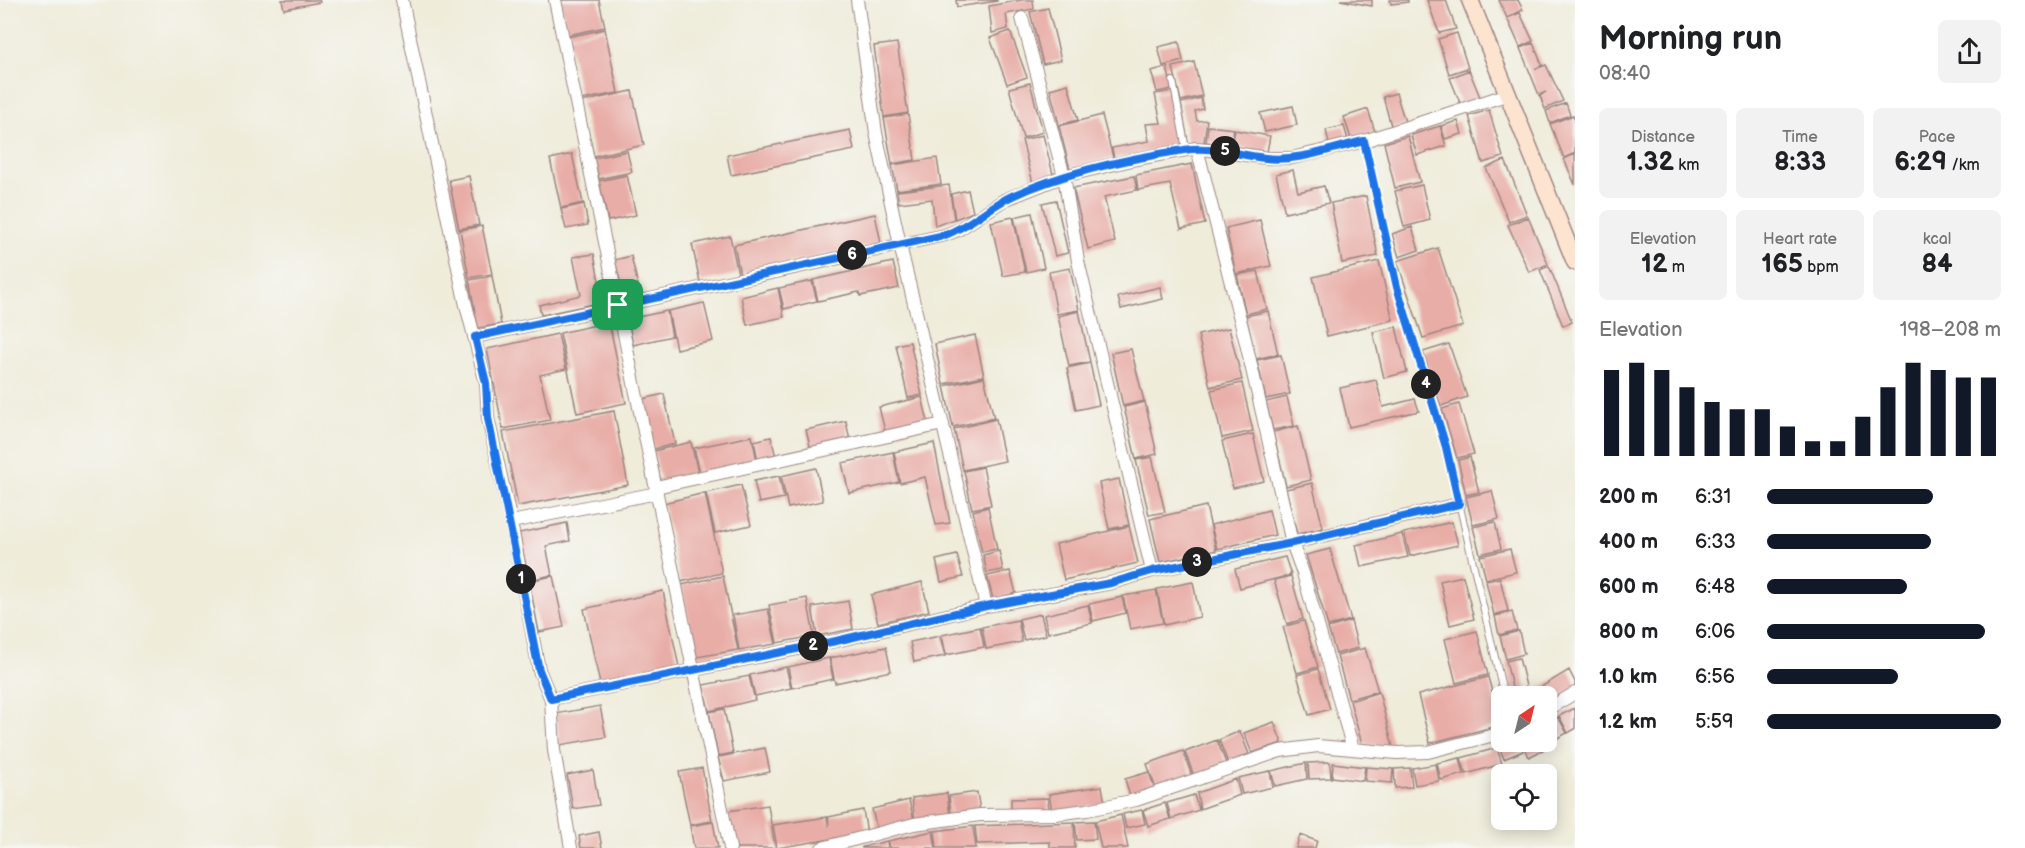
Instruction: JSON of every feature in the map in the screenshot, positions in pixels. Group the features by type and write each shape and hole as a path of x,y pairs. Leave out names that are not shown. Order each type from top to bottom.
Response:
{"main road":[{"path":"1470,0 1575,262"}],"street":[{"path":"402,0 465,301 486,383 488,418 511,522 539,670 551,699 554,750 571,848"},
{"path":"555,0 730,848"},
{"path":"857,0 876,132 900,244 986,606"},
{"path":"1022,18 1064,176 1081,273 1152,571"},
{"path":"475,337 958,230 1004,200 1064,176 1191,149 1267,158 1292,158 1364,141 1509,94"},
{"path":"1191,149 1246,344 1292,543 1303,573 1353,749"},
{"path":"511,522 943,424"},
{"path":"551,699 836,641 986,606 1111,583 1152,571 1292,543 1459,504"},
{"path":"1557,704 1575,693"},
{"path":"822,848 914,824 980,815 1055,814 1136,800 1280,751 1318,746 1397,753 1428,752 1491,736"}],"lane":[{"path":"1173,81 1191,149"},
{"path":"1364,141 1397,287 1446,447 1502,686"}],"building":[{"path":"282,0 319,0 320,2 284,9"},
{"path":"560,0 599,0 605,27 568,35"},
{"path":"956,0 997,0 997,1 957,7"},
{"path":"1033,0 1034,9 1006,14 1008,29 992,33 989,6"},
{"path":"1340,0 1372,0 1372,6"},
{"path":"1390,0 1408,0 1408,2 1391,4"},
{"path":"1427,0 1446,0 1456,29 1439,33"},
{"path":"1499,0 1518,0 1523,10 1507,18"},
{"path":"1048,8 1061,60 1043,64 1030,12"},
{"path":"1520,13 1533,41 1520,47 1507,18"},
{"path":"605,29 618,93 581,100 568,37"},
{"path":"1010,31 1027,77 1007,84 990,38"},
{"path":"1457,33 1468,68 1449,74 1438,39"},
{"path":"1179,42 1183,61 1163,66 1158,47"},
{"path":"897,43 908,113 884,117 874,46"},
{"path":"1533,43 1542,65 1535,69 1546,65 1563,101 1545,109 1540,96 1546,92 1539,95 1520,48"},
{"path":"1194,62 1202,96 1181,101 1173,67"},
{"path":"1167,67 1172,89 1157,92 1151,71"},
{"path":"1469,70 1480,97 1461,105 1450,78"},
{"path":"1030,83 1043,132 1023,138 1009,88"},
{"path":"1068,84 1078,120 1059,125 1050,89"},
{"path":"632,91 644,145 594,156 581,102"},
{"path":"1172,91 1183,146 1114,158 1112,148 1149,141 1146,124 1161,123 1155,94"},
{"path":"1396,93 1406,125 1392,129 1383,97"},
{"path":"1201,98 1203,109 1195,111 1197,121 1207,120 1204,142 1188,144 1181,103"},
{"path":"1566,103 1570,115 1550,123 1546,111"},
{"path":"1293,106 1297,125 1265,132 1260,113"},
{"path":"1368,109 1375,132 1351,139 1344,117"},
{"path":"1489,110 1503,157 1483,163 1469,116"},
{"path":"908,114 915,160 892,164 884,118"},
{"path":"1102,115 1113,158 1070,169 1059,126"},
{"path":"1573,115 1575,153 1564,158 1550,124"},
{"path":"1458,121 1462,134 1445,139 1441,126"},
{"path":"1208,126 1234,129 1231,146 1206,142"},
{"path":"1344,126 1348,140 1329,144 1326,130"},
{"path":"1440,126 1446,146 1417,155 1411,135"},
{"path":"850,130 854,150 731,175 727,155"},
{"path":"1235,130 1270,136 1267,152 1232,146"},
{"path":"1043,135 1054,178 1033,183 1022,140"},
{"path":"1408,136 1420,182 1395,188 1384,143"},
{"path":"627,151 632,172 599,179 594,158"},
{"path":"572,154 583,203 561,208 550,159"},
{"path":"1575,154 1575,185 1564,159"},
{"path":"937,158 941,184 897,190 892,165"},
{"path":"1505,160 1527,215 1509,222 1486,168"},
{"path":"1192,164 1205,224 1181,229 1170,184 1138,190 1136,175"},
{"path":"1293,170 1298,192 1324,186 1329,203 1285,213 1276,174"},
{"path":"627,175 636,215 608,221 599,181"},
{"path":"469,176 479,225 459,229 449,180"},
{"path":"1134,176 1137,190 1104,197 1115,242 1088,249 1073,188"},
{"path":"949,185 954,219 935,226 932,199 899,203 897,191"},
{"path":"1422,185 1430,220 1404,227 1395,191"},
{"path":"968,190 973,212 955,219 951,194"},
{"path":"1366,196 1378,256 1342,263 1331,203"},
{"path":"1056,200 1068,253 1055,256 1042,203"},
{"path":"584,204 588,225 566,229 561,209"},
{"path":"1032,213 1044,268 1026,272 1014,217"},
{"path":"875,214 881,243 740,274 734,245"},
{"path":"1013,217 1025,272 1003,276 991,222"},
{"path":"1528,217 1548,264 1529,272 1508,225"},
{"path":"1260,220 1271,266 1236,274 1226,228"},
{"path":"482,226 492,274 469,278 460,230"},
{"path":"1412,227 1419,250 1399,257 1392,234"},
{"path":"730,236 738,274 700,282 692,244"},
{"path":"1438,248 1463,326 1423,338 1397,261"},
{"path":"594,254 603,302 541,315 539,305 581,295 573,257"},
{"path":"631,256 640,294 624,297 615,260"},
{"path":"1379,261 1393,320 1327,336 1313,277"},
{"path":"893,262 899,288 860,296 859,292 818,301 813,280"},
{"path":"1549,266 1572,322 1563,326 1540,270"},
{"path":"1070,268 1079,310 1057,314 1049,272"},
{"path":"1258,271 1267,309 1246,314 1237,275"},
{"path":"492,276 501,324 478,328 469,280"},
{"path":"812,281 817,301 784,309 779,288"},
{"path":"1160,287 1163,299 1121,309 1118,297"},
{"path":"778,288 784,317 747,325 741,297"},
{"path":"704,303 713,341 676,349 668,311"},
{"path":"667,311 672,336 633,345 628,319"},
{"path":"1079,311 1090,362 1069,366 1058,316"},
{"path":"1268,311 1278,354 1256,359 1246,316"},
{"path":"609,322 626,403 577,413 560,333"},
{"path":"1396,327 1407,372 1384,378 1373,332"},
{"path":"1229,328 1242,380 1210,387 1198,335"},
{"path":"558,334 566,369 540,375 550,420 503,429 487,349"},
{"path":"975,335 984,376 943,384 935,344"},
{"path":"910,342 922,395 908,398 896,345"},
{"path":"1449,344 1467,397 1441,406 1423,352"},
{"path":"1131,349 1144,401 1123,406 1111,353"},
{"path":"1281,355 1290,394 1266,399 1257,360"},
{"path":"1090,363 1099,405 1076,410 1067,368"},
{"path":"984,377 994,418 953,427 944,386"},
{"path":"1376,380 1383,407 1415,399 1419,411 1349,427 1340,388"},
{"path":"1242,383 1253,431 1222,438 1211,390"},
{"path":"664,394 675,444 654,449 643,399"},
{"path":"922,397 929,426 886,435 879,407"},
{"path":"1287,397 1294,426 1273,430 1266,402"},
{"path":"1145,402 1157,454 1136,459 1124,407"},
{"path":"1459,404 1474,454 1457,458 1442,409"},
{"path":"614,411 628,485 518,506 503,432"},
{"path":"996,419 1005,461 963,470 954,429"},
{"path":"846,421 850,441 811,450 806,430"},
{"path":"1298,426 1311,480 1286,486 1273,432"},
{"path":"1253,434 1264,481 1233,488 1222,441"},
{"path":"752,436 757,461 700,473 694,448"},
{"path":"771,437 776,457 758,461 754,441"},
{"path":"691,442 698,473 661,482 654,451"},
{"path":"934,443 950,523 936,525 925,477 900,483 894,452"},
{"path":"893,452 899,482 849,493 842,463"},
{"path":"1152,457 1165,512 1149,515 1136,460"},
{"path":"1470,457 1479,492 1466,495 1458,460"},
{"path":"983,467 991,505 972,509 964,471"},
{"path":"816,468 823,501 788,508 781,476"},
{"path":"779,476 784,498 759,503 754,481"},
{"path":"1119,479 1129,525 1109,529 1099,483"},
{"path":"1312,483 1323,528 1297,534 1286,489"},
{"path":"741,485 751,525 715,533 706,493"},
{"path":"1492,491 1499,519 1473,525 1466,497"},
{"path":"705,493 722,573 680,582 663,503"},
{"path":"1206,506 1216,550 1160,562 1150,519"},
{"path":"988,507 997,549 982,552 973,511"},
{"path":"1269,510 1275,535 1217,549 1211,525"},
{"path":"1452,522 1458,545 1410,556 1404,533"},
{"path":"1495,522 1501,549 1480,554 1473,527"},
{"path":"567,523 570,541 546,546 552,575 529,580 519,533"},
{"path":"1129,526 1138,563 1064,580 1056,544"},
{"path":"1402,534 1408,557 1361,567 1356,545"},
{"path":"1330,549 1351,620 1328,626 1306,555"},
{"path":"1510,549 1516,572 1486,579 1480,556"},
{"path":"999,551 1003,570 987,573 983,555"},
{"path":"957,555 963,577 941,582 936,560"},
{"path":"1285,557 1291,575 1240,588 1235,569"},
{"path":"1010,571 1016,593 993,599 987,576"},
{"path":"553,576 564,627 539,632 529,581"},
{"path":"723,576 738,650 697,657 681,585"},
{"path":"1291,576 1303,619 1287,624 1274,580"},
{"path":"1463,576 1474,619 1450,625 1440,581"},
{"path":"1500,578 1508,611 1494,615 1486,581"},
{"path":"922,582 929,611 878,623 871,595"},
{"path":"1193,582 1200,617 1164,625 1157,589"},
{"path":"1156,590 1163,623 1130,629 1123,596"},
{"path":"663,591 679,667 600,684 584,609"},
{"path":"1122,597 1126,613 1093,621 1089,604"},
{"path":"807,598 814,636 777,643 769,605"},
{"path":"848,601 853,629 817,636 812,607"},
{"path":"1088,605 1092,623 1048,633 1044,615"},
{"path":"768,609 776,644 739,650 733,615"},
{"path":"1512,612 1517,630 1499,635 1495,616"},
{"path":"1041,614 1046,635 1024,640 1019,619"},
{"path":"1018,620 1022,642 986,649 982,627"},
{"path":"1304,621 1318,667 1297,673 1283,627"},
{"path":"1351,621 1358,648 1336,654 1328,628"},
{"path":"980,627 984,647 946,655 942,635"},
{"path":"1477,631 1488,675 1456,683 1445,639"},
{"path":"1519,631 1524,654 1506,659 1500,636"},
{"path":"940,636 945,656 914,662 910,642"},
{"path":"886,647 891,671 835,683 830,658"},
{"path":"1365,648 1378,691 1349,699 1337,656"},
{"path":"829,658 833,679 792,688 788,667"},
{"path":"1519,658 1526,686 1512,686 1506,661"},
{"path":"786,667 791,688 755,696 750,675"},
{"path":"1318,669 1330,709 1309,715 1297,675"},
{"path":"1569,670 1575,682 1575,688 1557,699 1557,686 1543,686"},
{"path":"749,676 755,700 709,711 703,685"},
{"path":"1488,677 1491,688 1491,728 1430,743 1418,695"},
{"path":"1379,692 1393,747 1362,744 1350,701"},
{"path":"600,706 606,737 560,745 555,714"},
{"path":"1575,708 1575,729 1568,733 1559,716"},
{"path":"724,709 733,753 718,756 709,712"},
{"path":"1557,718 1567,733 1557,738"},
{"path":"1274,722 1282,743 1252,753 1244,733"},
{"path":"1240,731 1249,754 1228,763 1219,740"},
{"path":"1217,740 1226,763 1194,776 1185,752"},
{"path":"765,748 770,772 724,781 718,757"},
{"path":"1491,750 1491,752 1498,752 1502,764 1491,764 1491,767 1466,774 1461,758"},
{"path":"1183,751 1192,776 1156,789 1147,764"},
{"path":"1501,752 1521,752 1504,759"},
{"path":"1526,752 1539,752 1529,757"},
{"path":"1460,758 1464,774 1441,780 1437,763"},
{"path":"1330,762 1331,778 1309,779 1308,763"},
{"path":"1306,763 1307,779 1275,786 1271,771"},
{"path":"1333,763 1365,767 1363,781 1332,777"},
{"path":"1436,764 1439,781 1415,785 1412,768"},
{"path":"1366,767 1393,769 1392,783 1365,781"},
{"path":"702,768 712,821 690,825 679,772"},
{"path":"1410,768 1412,787 1395,788 1394,769"},
{"path":"593,770 599,805 573,809 567,775"},
{"path":"1270,771 1273,787 1242,794 1238,778"},
{"path":"1149,772 1155,789 1130,797 1125,779"},
{"path":"1236,779 1240,795 1200,809 1197,793"},
{"path":"1102,786 1105,804 1052,812 1049,794"},
{"path":"977,792 980,811 951,815 949,796"},
{"path":"947,793 950,816 915,821 912,798"},
{"path":"1194,795 1199,810 1171,819 1167,803"},
{"path":"1048,798 1049,812 1011,813 1011,799"},
{"path":"909,800 914,821 877,830 872,809"},
{"path":"1165,803 1170,819 1148,826 1143,810"},
{"path":"768,805 775,848 735,848 728,811"},
{"path":"863,810 867,833 777,848 773,825 827,817 829,826 828,817"},
{"path":"1142,810 1145,824 1126,828 1123,814"},
{"path":"1121,815 1128,848 1101,848 1095,821"},
{"path":"1094,821 1096,839 1077,840 1075,822"},
{"path":"713,822 718,848 694,848 690,826"},
{"path":"1074,822 1075,848 1050,848 1050,842 977,844 975,826"},
{"path":"973,826 976,848 937,848 935,831"},
{"path":"933,831 936,848 890,848 888,841"},
{"path":"599,832 602,848 581,848 579,836"},
{"path":"1300,835 1317,841 1315,848 1296,848"},
{"path":"887,841 888,848 862,848 862,847"}],"route":[{"path":"1364,141 1397,287 1446,447 1459,504 1292,543 1152,571 1111,583 986,606 836,641 551,699 539,670 511,522 488,418 486,383 475,337 618,305 945,235 958,230 1013,196 1064,176 1136,159 1197,148 1267,158 1292,158 1364,141"}]}
